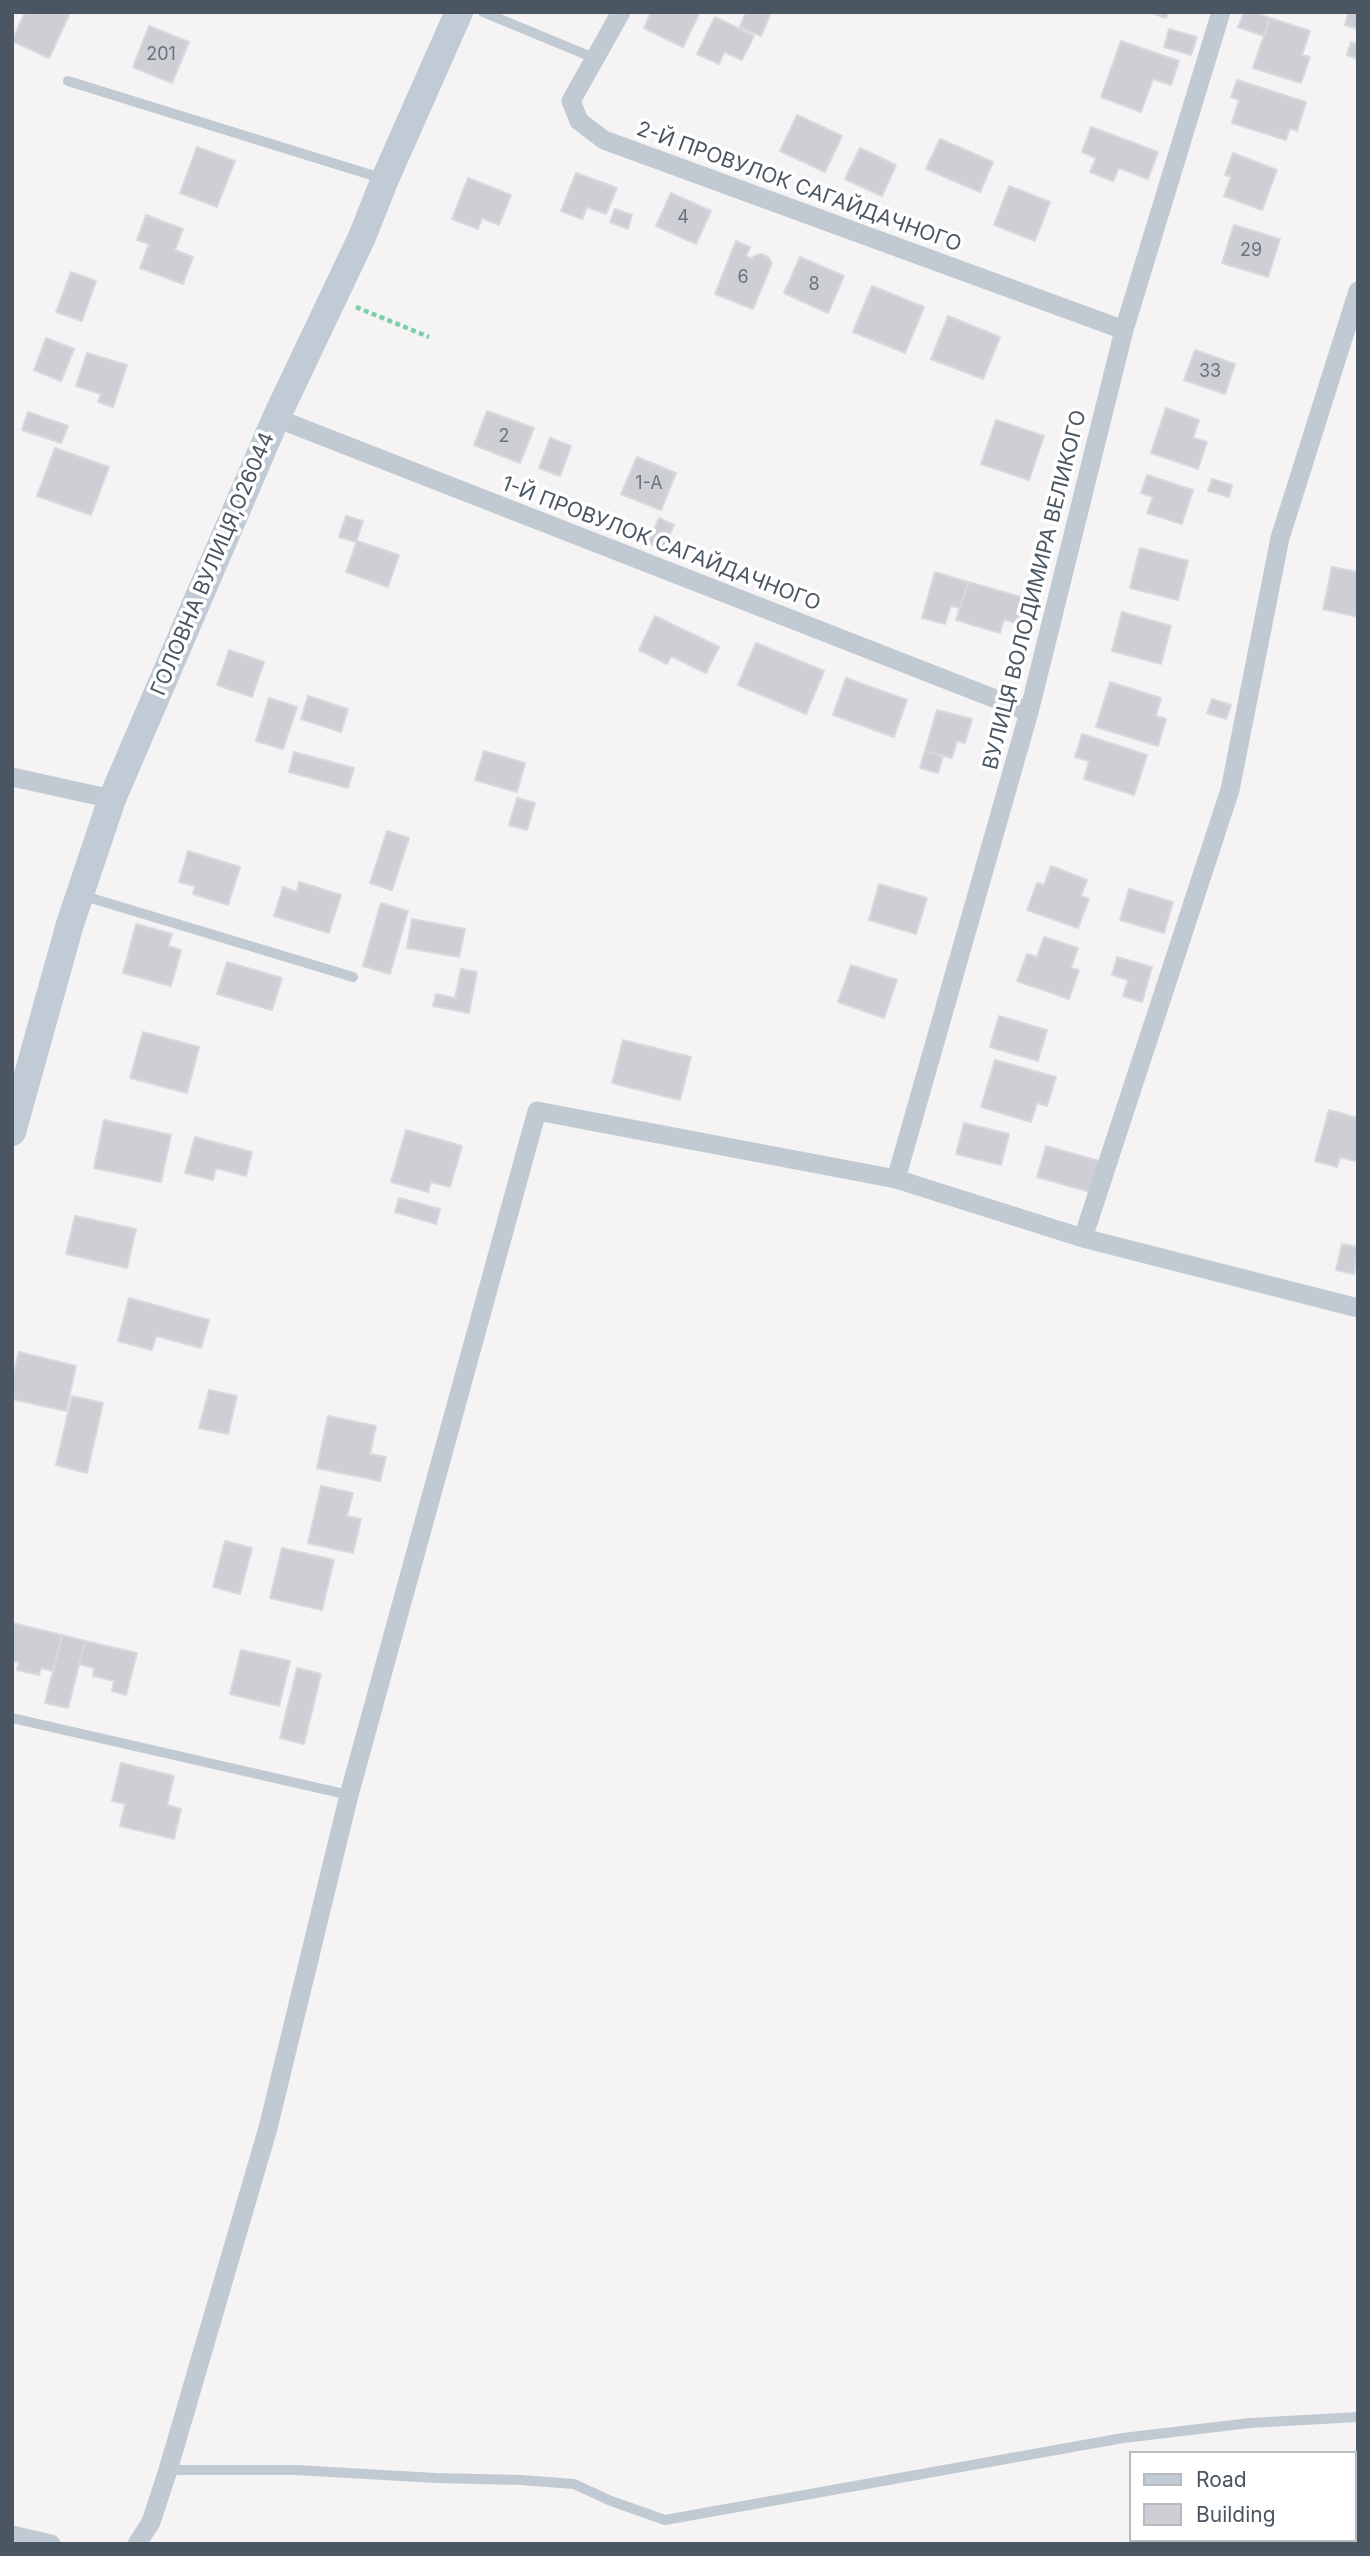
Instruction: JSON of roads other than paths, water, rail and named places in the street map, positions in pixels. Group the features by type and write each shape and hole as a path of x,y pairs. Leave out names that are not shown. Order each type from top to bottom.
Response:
{"main road":[{"name":"ГОЛОВНА ВУЛИЦЯ,О26044","path":"12,1132 80,895 112,799 276,418 362,237 459,12"}],"street":[{"name":"2-Й ПРОВУЛОК САГАЙДАЧНОГО","path":"621,12 571,101 579,121 604,140 1124,330"},
{"name":"ВУЛИЦЯ ВОЛОДИМИРА ВЕЛИКОГО","path":"896,1179 1029,712 1124,330 1222,12"},
{"path":"1083,1238 1230,790 1280,538 1358,291"},
{"name":"1-Й ПРОВУЛОК САГАЙДАЧНОГО","path":"276,418 1029,712"},
{"path":"12,776 112,799"},
{"path":"137,2544 151,2522 168,2470 268,2128 349,1795 537,1111 896,1179 1083,1238 1358,1308"},
{"path":"12,2535 51,2544"}],"lane":[{"path":"483,12 594,58"},
{"path":"68,81 385,179"},
{"path":"80,895 353,977"},
{"path":"12,1717 349,1795"},
{"path":"168,2470 295,2470 574,2484 611,2501 665,2520 1123,2438 1250,2423 1358,2417"}]}
